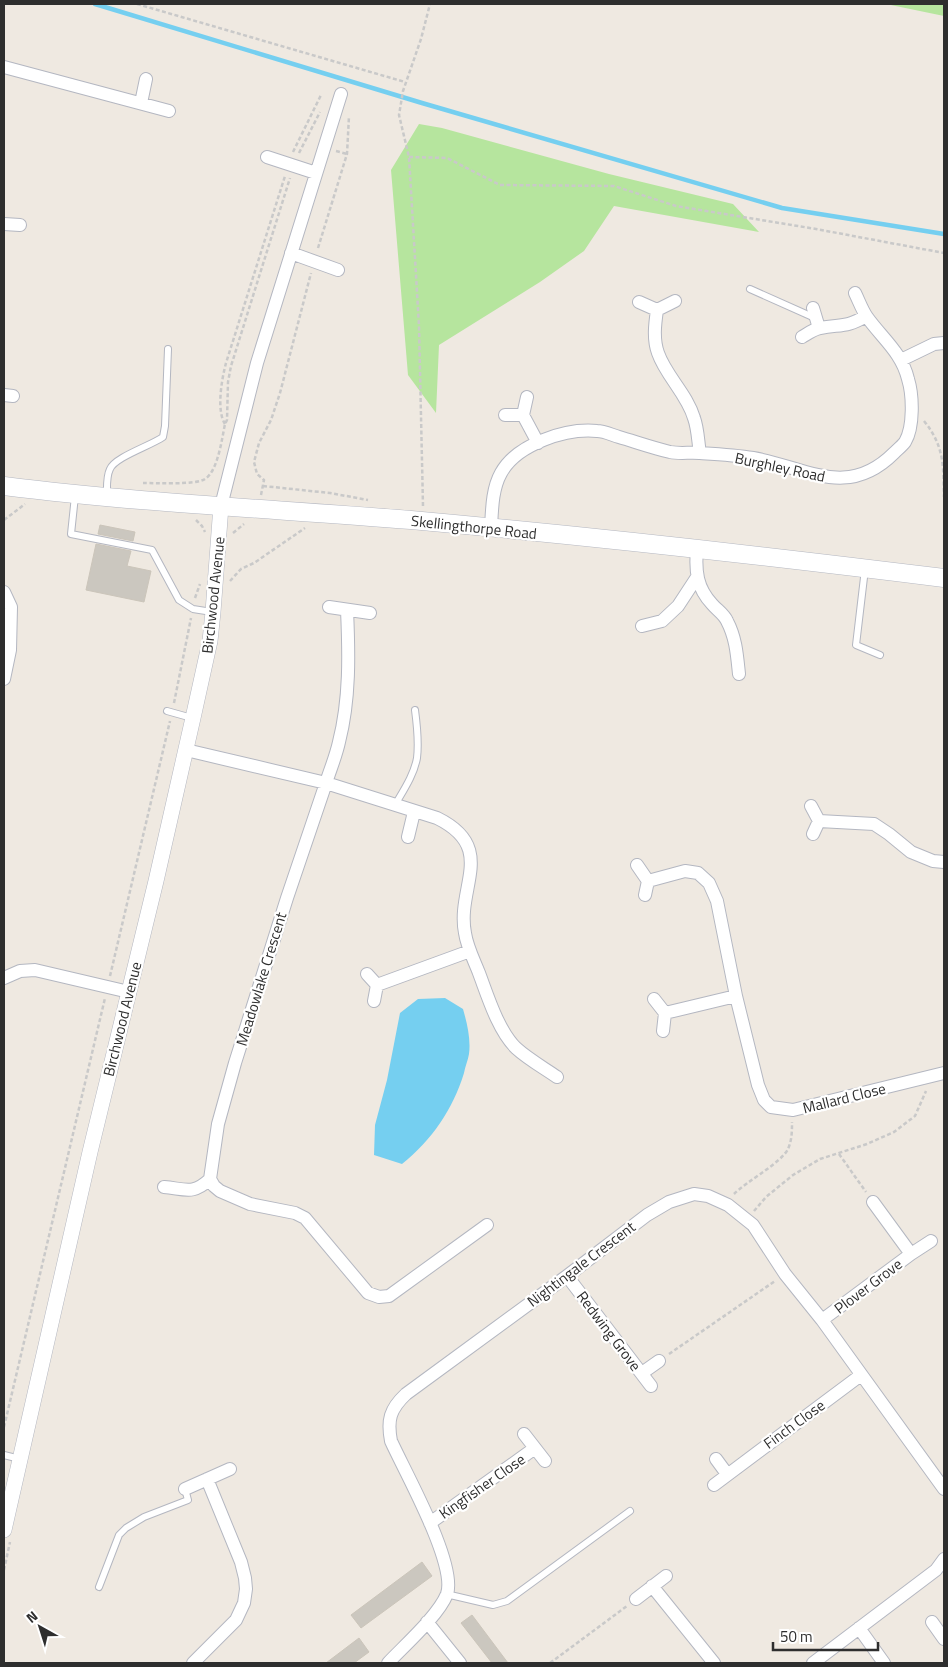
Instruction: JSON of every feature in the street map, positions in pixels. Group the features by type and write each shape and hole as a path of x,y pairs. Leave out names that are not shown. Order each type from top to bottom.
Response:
{"main road":[{"name":"Skellingthorpe Road","path":"4,486 107,498 491,528 944,578"}],"street":[{"path":"4,67 169,111"},
{"path":"141,103 146,79"},
{"path":"221,506 257,363 342,94"},
{"path":"267,157 316,173"},
{"path":"4,224 20,226"},
{"path":"291,252 338,270"},
{"name":"Burghley Road","path":"491,528 495,488 501,472 513,458 555,435 576,431 598,431 673,452 752,458 786,465 813,475 834,478 851,477 870,471 905,442 912,416 912,398 901,360 866,316 855,293"},
{"path":"638,302 657,310 675,301"},
{"path":"657,310 655,332 658,352 682,392 694,418 700,453"},
{"path":"802,337 816,318 843,326 856,322 866,316"},
{"path":"901,360 934,344 944,343"},
{"path":"527,397 522,415 538,443"},
{"path":"505,415 522,415"},
{"name":"Birchwood Avenue","path":"4,1530 90,1152 194,718 210,641 221,506"},
{"path":"698,550 696,563 697,577 701,591 726,619 735,638 739,674"},
{"path":"642,626 662,621 678,606 697,577"},
{"path":"4,592 11,607 10,650 4,679"},
{"path":"329,607 370,612"},
{"name":"Meadowlake Crescent","path":"210,1179 218,1124 235,1063 339,742 347,693 349,654 347,610"},
{"path":"186,750 326,783 437,818 449,824 460,834 467,846 471,863 471,876 464,915 465,933 470,951 498,1021 516,1048 557,1077"},
{"path":"811,806 819,821 814,834"},
{"path":"408,837 414,812"},
{"path":"819,821 874,824 911,852 933,861 944,862"},
{"path":"637,865 648,881 645,895"},
{"name":"Mallard Close","path":"648,881 685,871 698,873 710,883 717,901 736,996 758,1085 764,1100 771,1107 794,1110 944,1073"},
{"path":"377,985 470,951"},
{"path":"4,978 20,971 36,970 129,992"},
{"path":"367,974 377,985"},
{"path":"374,1001 377,985"},
{"path":"665,1013 736,996"},
{"path":"654,999 665,1013 662,1031"},
{"path":"164,1187 190,1190 200,1189 210,1179 220,1191 250,1204 295,1212 304,1218 368,1292 379,1297 389,1296 487,1225"},
{"name":"Nightingale Crescent","path":"446,1594 448,1573 442,1554 430,1523 391,1442 388,1428 395,1405 406,1394 568,1276 647,1215 669,1202 694,1194 708,1196 728,1205 753,1225 785,1274 822,1320 944,1489"},
{"name":"Plover Grove","path":"822,1320 911,1254 873,1202"},
{"path":"911,1254 931,1241"},
{"name":"Redwing Grove","path":"568,1276 651,1386"},
{"path":"642,1373 659,1361"},
{"name":"Finch Close","path":"714,1484 861,1375"},
{"name":"Kingfisher Close","path":"524,1434 545,1461"},
{"name":"Kingfisher Close","path":"430,1523 535,1448"},
{"path":"716,1459 727,1474"},
{"path":"185,1488 208,1480 230,1469"},
{"path":"193,1663 236,1620 244,1603 246,1589 241,1562 208,1480"},
{"path":"813,1663 936,1570 944,1559"},
{"path":"636,1598 666,1576"},
{"path":"652,1586 714,1663"},
{"path":"388,1663 427,1622 442,1604 446,1594"},
{"path":"427,1622 460,1663"},
{"path":"932,1622 944,1639"},
{"path":"859,1628 884,1663"}],"lane":[{"path":"750,289 816,318"},
{"path":"107,498 109,470 114,462 153,444 163,437 168,349"},
{"path":"75,494 71,534 152,550 179,600 193,609 213,612"},
{"path":"865,568 856,645 880,655"},
{"path":"395,806 410,778 417,759 418,733 416,710"},
{"path":"167,711 194,718"},
{"path":"4,1455 20,1459"},
{"path":"99,1587 119,1535 133,1523 188,1500 185,1488"},
{"path":"446,1594 492,1605 508,1601 630,1511"}],"path":[{"path":"137,4 406,82"},
{"path":"424,522 419,326 409,157 399,115 403,91 421,39 430,4"},
{"path":"168,482 187,483 205,480 217,458 225,424 228,420 228,382 231,366 299,138 321,95"},
{"path":"225,424 222,419 221,399 226,363 292,165 324,104"},
{"path":"409,157 447,158 500,185 614,186 676,206 816,229 944,253"},
{"path":"912,416 925,422 942,453 944,497"},
{"path":"259,443 254,462 257,474 264,480 263,486"},
{"path":"190,518 195,519 202,526 206,536"},
{"path":"230,538 242,524 249,524"},
{"path":"224,588 241,569 254,563 307,527"},
{"path":"174,703 191,618"},
{"path":"110,977 170,720"},
{"path":"4,1428 105,996"},
{"path":"746,1220 766,1197 793,1175 820,1159 867,1144 894,1132 915,1116 925,1093 929,1077"},
{"path":"728,1205 734,1194 746,1183 783,1156 792,1138 794,1110"},
{"path":"839,1154 873,1202"},
{"path":"659,1361 785,1274"},
{"path":"550,1663 636,1598"}],"green space":[{"path":"886,4 944,4 944,16"},
{"path":"419,124 442,128 609,174 733,204 759,232 614,206 584,251 540,282 439,345 436,413 408,375 391,170"}],"water":[{"path":"445,998 463,1009 469,1037 469,1056 454,1099 432,1134 402,1164 374,1155 375,1125 387,1080 400,1013 418,999"}],"building":[{"path":"100,525 135,532 133,541 98,534"},
{"path":"96,544 131,551 127,566 151,571 144,602 86,590"},
{"path":"422,1562 432,1576 361,1628 351,1615"},
{"path":"472,1615 508,1663 492,1663 461,1623"},
{"path":"359,1638 369,1652 354,1663 326,1663"}],"waterway":[{"path":"95,4 422,103 782,208 944,234"}]}
